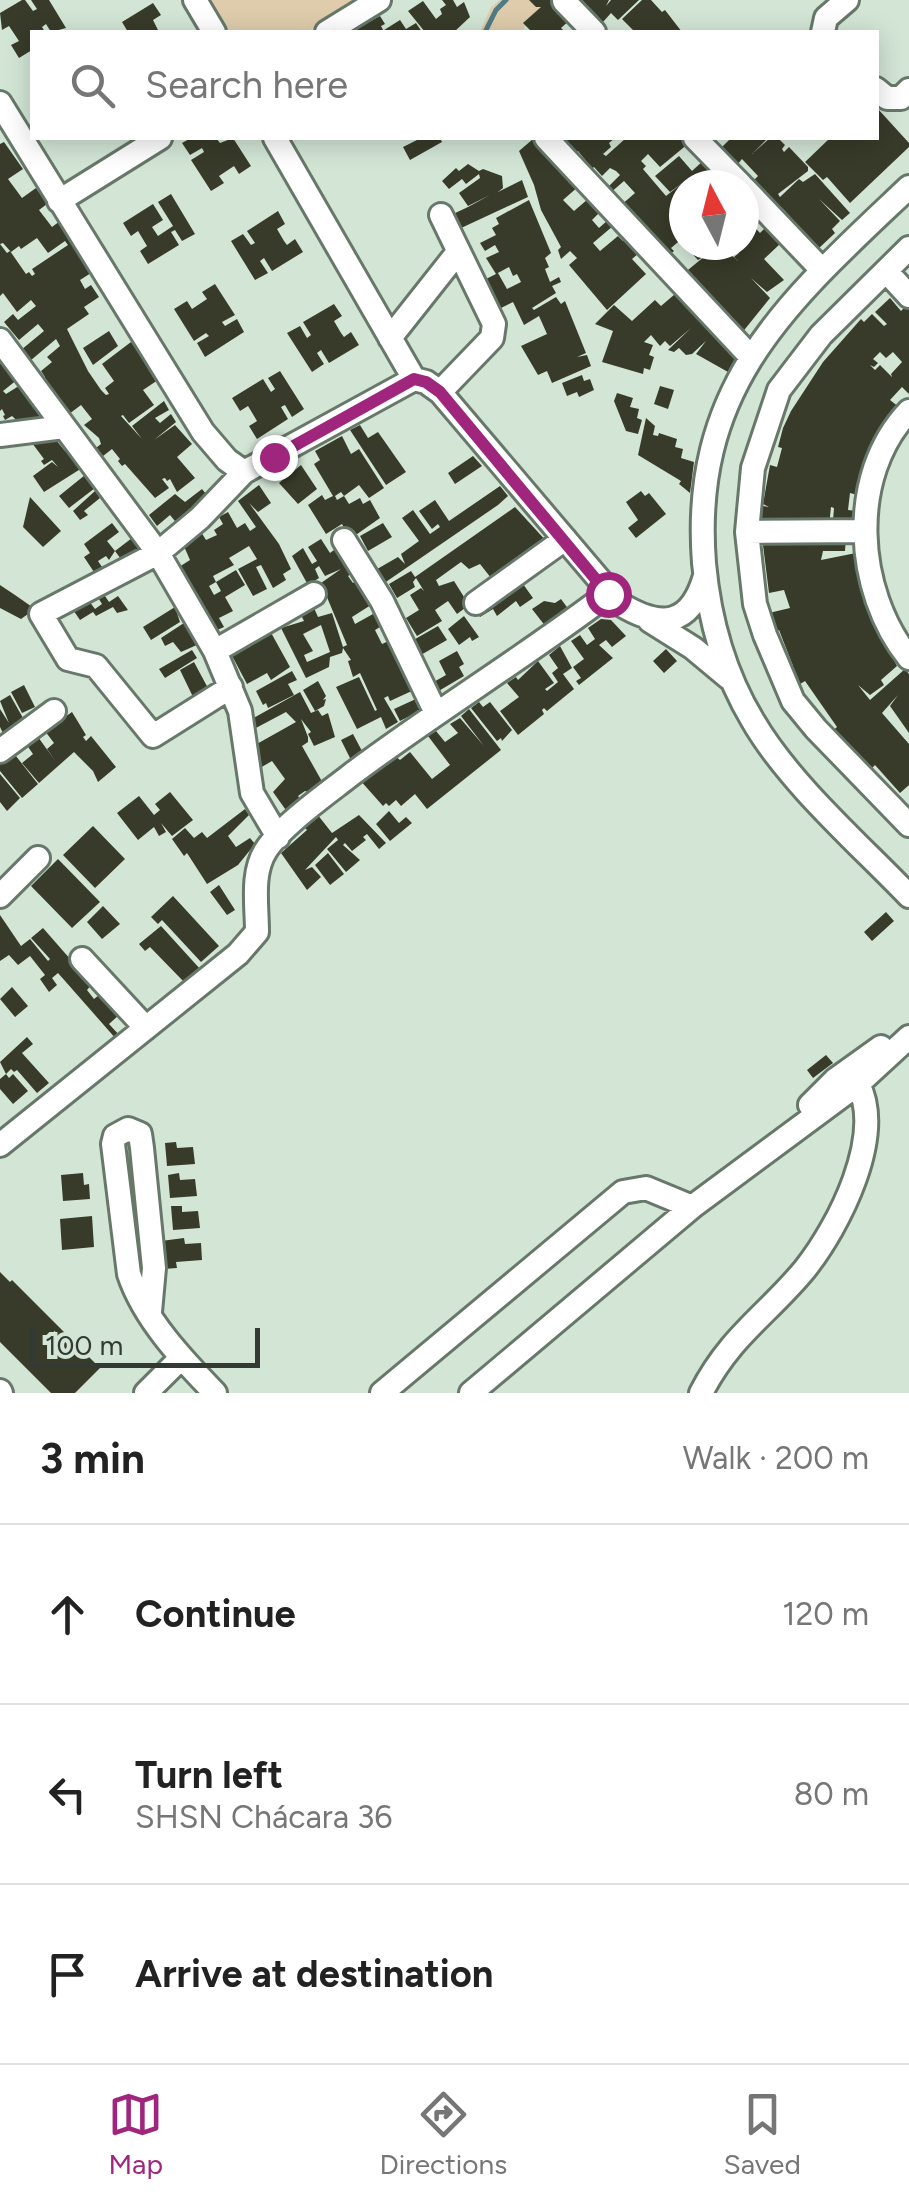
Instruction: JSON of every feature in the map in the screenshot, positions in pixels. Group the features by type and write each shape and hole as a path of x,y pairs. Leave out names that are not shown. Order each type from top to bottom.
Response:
{"street":[{"path":"195,0 213,30"},
{"path":"330,30 379,0"},
{"path":"823,30 826,18 847,0"},
{"path":"564,1 592,30"},
{"path":"879,91 887,98 901,98 909,90"},
{"path":"0,102 203,432 227,460 244,472"},
{"path":"59,200 157,140"},
{"path":"276,140 414,379"},
{"path":"548,140 750,356"},
{"path":"697,140 726,170"},
{"path":"909,187 822,270 750,356 729,399 708,461 700,514 712,628 752,721 786,766 909,896"},
{"path":"759,205 822,270"},
{"path":"440,216 494,324 492,338 440,392"},
{"path":"876,218 908,249 821,336 780,390 753,468 747,532 755,604 793,701 905,813"},
{"path":"390,338 458,252"},
{"path":"886,271 909,296"},
{"path":"0,340 158,553 214,651 242,724 252,793 278,837"},
{"path":"231,688 153,736 96,666 68,659 41,614 158,553 200,518 244,472 414,379 440,392 608,594 693,648 735,683"},
{"path":"909,411 883,448 874,473 865,531 878,606 909,658"},
{"path":"0,435 64,427"},
{"path":"747,532 865,531"},
{"path":"476,602 565,539"},
{"path":"344,540 382,601 436,713"},
{"path":"647,620 662,622 679,615 697,598 705,574"},
{"path":"214,651 314,594"},
{"path":"0,1146 238,954 257,932 257,872 266,849 278,837 322,798 436,713 493,678 608,594"},
{"path":"752,721 793,701"},
{"path":"0,751 54,711"},
{"path":"0,896 38,858"},
{"path":"82,960 146,1028"},
{"path":"471,1393 692,1207 858,1084 909,1034"},
{"path":"773,1144 835,1080 870,1053 909,1034"},
{"path":"701,1393 743,1330 808,1264 844,1202 862,1158 868,1130 865,1096 858,1084"},
{"path":"150,1312 154,1268 142,1148 138,1132 128,1129 118,1134 114,1144 129,1274 135,1292 181,1358 214,1393"},
{"path":"382,1393 623,1192 646,1188 692,1207"},
{"path":"146,1393 181,1358"}],"shaded area":[{"path":"208,0 361,0 310,30 226,30"},
{"path":"500,0 552,0 529,18 523,30 481,30 491,7"}],"building":[{"path":"22,0 33,11 37,9 31,0 49,0 66,28 50,30 46,24 44,30 30,30 30,51 19,58 11,45 19,41 9,26 2,30 0,13"},
{"path":"442,0 453,0 457,7 464,2 470,17 456,30 423,30 408,11 423,1 436,19 446,5"},
{"path":"529,0 556,0 571,19 563,30 530,30 523,23 541,7"},
{"path":"582,0 609,0 606,6 611,0 639,0 618,20 611,13 603,22"},
{"path":"642,0 651,0 680,30 633,30 622,19"},
{"path":"153,3 161,15 153,20 158,30 127,30 122,22"},
{"path":"380,16 385,24 381,26 383,30 354,30"},
{"path":"400,20 406,29 416,23 421,30 384,30"},
{"path":"879,110 909,143 850,203 827,177 823,180 805,162 828,140 879,140"},
{"path":"234,140 251,166 239,174 234,166 219,176 224,183 211,191 191,160 204,152 202,148 190,155 182,143"},
{"path":"417,140 442,142 410,160 403,147"},
{"path":"534,140 579,186 563,200 574,211 588,199 600,212 592,220 599,228 608,220 613,226 593,243 600,251 618,236 639,253 632,259 646,274 607,310 569,265 577,258 570,251 561,259 561,247 541,210 519,151"},
{"path":"559,140 613,140 603,154 606,156 624,140 689,143 660,167 648,154 641,161 646,166 643,169 666,196 669,194 667,257 620,206 635,193 624,181 609,194 605,190 620,175 610,168 602,176 594,167 588,172 582,166 587,162 578,151 571,156"},
{"path":"729,140 766,140 752,154 768,140 780,140 785,145 784,152 789,147 808,171 778,194 780,197 799,179 803,182 815,174 850,213 842,220 819,199 840,221 832,229 835,233 817,250 783,215 786,212 780,206 777,209 759,190 759,170 752,170 742,159 737,165 721,148"},
{"path":"4,142 23,169 8,179 22,198 36,188 47,204 39,210 52,227 60,221 91,273 80,280 85,289 91,285 99,297 84,307 89,314 67,329 88,371 101,390 109,394 105,388 114,381 102,364 131,342 158,380 143,390 154,405 129,423 121,416 142,439 132,426 164,401 169,410 155,418 160,423 171,414 176,422 154,440 175,425 192,444 177,457 195,478 177,492 170,479 165,478 162,479 169,488 155,498 125,464 122,466 112,449 98,460 92,451 101,444 99,438 84,425 92,419 81,405 65,417 41,381 45,377 41,371 52,362 47,357 60,346 56,339 30,361 21,350 44,331 38,324 19,340 4,322 13,314 18,320 36,306 31,300 17,312 3,293 0,296 0,244 0,144","holes":["37,238 48,253 65,241 68,245 32,269 32,276 26,274 10,251 7,253 0,244 3,243 11,252"]},
{"path":"679,156 691,170 669,170 669,191 655,176"},
{"path":"704,160 714,170 693,170"},
{"path":"468,164 502,176 503,188 498,192 522,180 528,197 459,229 451,215 490,195 468,206 459,193 480,178 479,174 466,184 462,179 449,189 442,181 456,168 459,171"},
{"path":"171,194 195,234 182,241 175,230 171,232 179,245 148,264 140,251 147,246 138,231 131,236 123,223 153,204 163,220 152,227 158,236 173,226 158,202"},
{"path":"529,200 551,253 545,258 550,282 559,277 561,282 552,286 556,293 532,308 556,297 561,304 565,301 586,353 577,357 587,355 591,366 552,383 547,371 538,375 521,346 547,334 539,316 524,325 513,302 501,308 486,279 496,274 486,258 499,252 495,245 485,251 480,243 496,235 492,228 499,224 496,218","holes":["509,267 521,282 507,289 496,274"]},
{"path":"278,211 285,224 277,229 284,241 287,245 295,239 303,252 272,271 264,258 260,261 268,273 255,280 231,241 243,234 251,245 255,243 247,231"},
{"path":"766,227 781,243 764,259 784,280 767,292 751,278 770,298 741,334 693,284 696,279 691,283 683,274 700,260 759,260 759,232"},
{"path":"215,284 235,315 222,322 225,326 237,319 244,332 205,357 197,343 209,336 206,333 194,341 174,309 187,301 192,309 207,299 202,292"},
{"path":"675,294 737,355 728,372 696,354 706,341 692,354 686,355 679,348 674,352 668,350 691,328 670,346 665,341 660,346 651,335 644,342 653,345 649,355 654,357 650,370 644,368 643,374 602,362 613,331 595,324 614,305 632,321 655,300 661,306"},
{"path":"890,298 901,311 909,303 909,394 902,387 890,400 899,407 861,496 850,493 848,510 857,511 855,527 833,520 831,507 829,526 761,522 763,506 769,507 763,504 770,465 777,467 782,448 778,447 791,411 823,362 861,319 864,322 872,314 884,326 887,324 875,312","holes":["880,352 886,358 893,352 902,362 892,377 880,365 875,370 870,365 878,363 873,359"]},
{"path":"334,304 342,316 334,321 341,333 344,337 351,332 359,345 329,363 321,350 317,353 324,364 312,372 287,333 300,326 307,338 311,335 303,322"},
{"path":"109,331 118,346 93,365 83,348"},
{"path":"3,361 18,379 3,391 6,394 22,384 43,418 25,428 12,416 5,420 0,411"},
{"path":"280,371 304,409 292,417 285,405 281,407 288,419 257,439 249,426 257,421 248,406 240,411 232,398 263,379 271,392 275,389 268,378"},
{"path":"582,375 584,381 590,379 594,390 579,397 577,392 567,396 562,383"},
{"path":"660,386 674,390 668,409 654,404"},
{"path":"617,393 633,398 630,407 639,409 637,418 642,420 638,434 626,431 614,401"},
{"path":"646,418 655,426 653,435 677,439 675,447 683,449 681,458 694,462 690,493 679,484 681,481 638,455"},
{"path":"360,425 368,438 378,432 406,472 386,485 350,430"},
{"path":"342,436 351,454 359,449 384,488 369,498 359,485 344,496 349,504 360,498 363,504 370,500 380,518 350,539 342,524 326,534 308,505 322,495 325,500 333,496 314,464 320,460 315,451"},
{"path":"56,440 82,468 44,492 33,476 52,462 58,467 52,460 44,465 32,443"},
{"path":"473,456 482,466 455,484 448,473"},
{"path":"301,465 317,489 298,504 279,483"},
{"path":"85,475 95,488 69,508 59,496"},
{"path":"259,485 271,503 258,512 249,503 279,544 291,569 283,574 286,580 273,588 261,565 256,567 267,589 253,596 238,569 257,559 249,546 229,558 234,565 213,576 216,582 236,570 245,585 225,597 233,611 219,618 224,627 215,631 179,567 190,560 183,544 201,532 206,540 217,535 214,530 223,524 219,517 228,512 237,528 245,523 250,531 256,527 238,501","holes":["216,582 221,591 214,595 209,586"]},
{"path":"500,486 508,496 498,505 380,586 372,572 398,557 405,564 401,554 419,541 402,518 413,510 430,534 440,527 438,524 432,529 419,511 435,500 449,521"},
{"path":"202,489 211,500 179,526 170,515 157,526 149,515 175,494 185,502"},
{"path":"95,491 100,498 84,511 88,515 80,520 73,511"},
{"path":"641,491 645,496 649,493 666,514 636,538 628,528 638,520 626,502"},
{"path":"30,497 61,531 43,547 23,527"},
{"path":"515,507 548,543 495,583 480,564 469,569 461,562 436,580 439,586 454,581 469,605 457,614 448,601 435,610 442,621 417,636 406,618 419,610 410,595 421,588 424,591 416,578 415,587 397,598 389,584 411,571 415,577"},
{"path":"112,523 119,532 107,541 115,551 109,560 106,556 98,561 106,573 98,578 84,557 90,553 84,544"},
{"path":"383,523 392,537 368,551 360,536"},
{"path":"762,537 846,537 845,551 823,551 821,560 856,553 871,615 897,666 881,680 884,685 870,695 858,685 870,700 905,669 909,674 909,733 890,706 898,695 882,713 909,744 909,785 900,793 875,765 867,773 830,733 837,727 805,681 797,686 788,668 793,666 769,613 790,608 784,590 769,593"},
{"path":"132,538 141,551 124,563 115,551"},
{"path":"321,539 330,553 338,547 352,573 348,576 353,583 357,580 371,605 352,617 355,624 373,614 382,644 393,639 414,690 390,701 388,696 384,698 398,722 386,729 381,717 357,729 336,687 359,677 377,710 360,673 353,677 348,661 351,660 343,648 342,653 330,657 329,667 306,678 281,628 304,621 300,613 314,608 318,617 332,613 343,647 347,645 321,583 341,569 325,576 319,566 315,569 319,578 308,585 292,556 303,548 312,564 317,561 308,547","holes":["321,625 330,652 307,662 304,655 313,651 303,634"]},
{"path":"518,577 533,598 520,607 516,601 497,616 493,609 480,617 474,608"},
{"path":"0,585 35,609 21,619 0,608"},
{"path":"103,593 109,602 118,596 128,610 117,613 113,607 80,620 71,607 86,597 95,609 102,604 97,596"},
{"path":"561,599 569,610 546,627 532,609 544,601 555,603"},
{"path":"175,607 180,622 151,640 143,627"},
{"path":"464,616 479,637 472,641 470,637 459,645 448,629"},
{"path":"601,619 611,620 626,636 612,647 606,640 599,645 613,658 579,685 576,681 581,678 573,667 584,659 571,641 580,635 587,645 595,639 588,628"},
{"path":"187,621 199,644 181,652 173,642 165,646 161,638"},
{"path":"438,626 447,640 419,656 410,642"},
{"path":"269,629 290,667 271,680 267,673 247,684 230,652"},
{"path":"560,646 572,668 563,674 574,689 547,711 544,708 544,714 518,735 500,711 519,697 507,683 516,677 518,680 538,661 554,683 547,691 558,682 552,673 558,668 549,655"},
{"path":"666,649 677,661 664,673 653,661"},
{"path":"192,650 197,658 165,678 159,669"},
{"path":"457,651 464,664 459,667 464,676 437,692 432,683 446,675 439,661"},
{"path":"194,662 209,690 194,699 180,670"},
{"path":"292,671 297,680 288,684 294,695 268,708 266,703 263,705 256,691"},
{"path":"318,681 326,696 323,700 326,699 324,706 315,711 303,690"},
{"path":"24,685 35,707 22,713 11,692"},
{"path":"300,692 311,713 328,713 335,737 314,746 308,734 311,732 301,719 308,737 302,746 324,785 313,794 305,791 298,796 302,802 288,813 273,792 285,779 272,761 260,768 255,745 296,722 286,712 252,730 248,721"},
{"path":"10,695 27,725 5,737 0,727 0,709 9,723 0,701"},
{"path":"418,698 423,709 400,721 394,709"},
{"path":"479,702 483,707 490,702 512,730 502,741 497,741 471,708"},
{"path":"469,709 501,750 427,809 415,794 401,806 396,800 383,806 359,779 395,756 400,760 410,752 432,779 450,765 428,736 436,731 445,742 458,733 450,724 460,718 484,746 461,716"},
{"path":"72,712 86,741 91,736 116,767 98,782 74,752 39,783 22,763 33,754 26,744 38,737 56,762 47,749 54,743 45,731"},
{"path":"353,734 362,751 351,760 341,740"},
{"path":"12,751 38,784 22,798 0,771 0,760"},
{"path":"0,774 20,798 7,811 0,802"},
{"path":"170,792 193,820 172,836 161,823 166,832 159,836 154,827 138,840 117,813 139,796 154,815 160,810 155,804"},
{"path":"245,809 249,815 228,836 236,847 250,838 255,844 238,865 207,884 187,853 184,856 172,839 185,828 194,838 202,832 207,838"},
{"path":"389,811 399,823 406,817 412,823 390,841 376,824"},
{"path":"317,814 332,833 359,815 386,843 379,849 367,834 363,837 366,840 352,851 345,843 343,845 360,860 346,872 327,849 338,840 336,837 305,870 312,867 321,877 307,890 281,853 307,830"},
{"path":"93,826 125,859 95,888 63,855"},
{"path":"328,853 344,874 330,885 315,865"},
{"path":"58,859 100,902 72,928 31,886"},
{"path":"219,885 235,910 227,915 210,892"},
{"path":"173,896 219,946 201,962 162,920 158,924 151,917"},
{"path":"103,906 120,924 102,939 87,922"},
{"path":"886,912 894,921 872,941 864,932"},
{"path":"0,915 21,946 30,939 48,961 31,938 43,928 92,984 87,990 94,999 99,995 119,1015 109,1024 121,1037 117,1040 58,973 52,978 57,985 49,992 40,979 45,975 30,956 18,965 9,955 0,961"},
{"path":"161,926 201,970 185,983 150,947 145,951 139,944"},
{"path":"12,987 28,1006 15,1017 0,999"},
{"path":"27,1037 33,1044 22,1053 49,1083 37,1093 17,1070 6,1074 0,1062"},
{"path":"826,1055 833,1063 813,1078 807,1070"},
{"path":"6,1074 9,1078 13,1074 28,1091 13,1104 0,1089 0,1079"},
{"path":"176,1142 177,1148 193,1147 195,1164 167,1166 165,1143"},
{"path":"83,1173 90,1199 63,1201 61,1175"},
{"path":"179,1173 180,1180 195,1179 197,1196 170,1198 168,1175"},
{"path":"171,1206 182,1206 182,1212 198,1211 200,1228 173,1230"},
{"path":"92,1216 94,1247 62,1250 60,1219"},
{"path":"184,1238 185,1244 201,1243 202,1260 176,1262 177,1268 163,1269 161,1241"},
{"path":"0,1272 100,1368 75,1393 51,1393 0,1342"}],"waterway":[{"path":"486,30 506,0"}],"route":[{"path":"274,457 414,379 426,382 440,392 608,594"}]}
